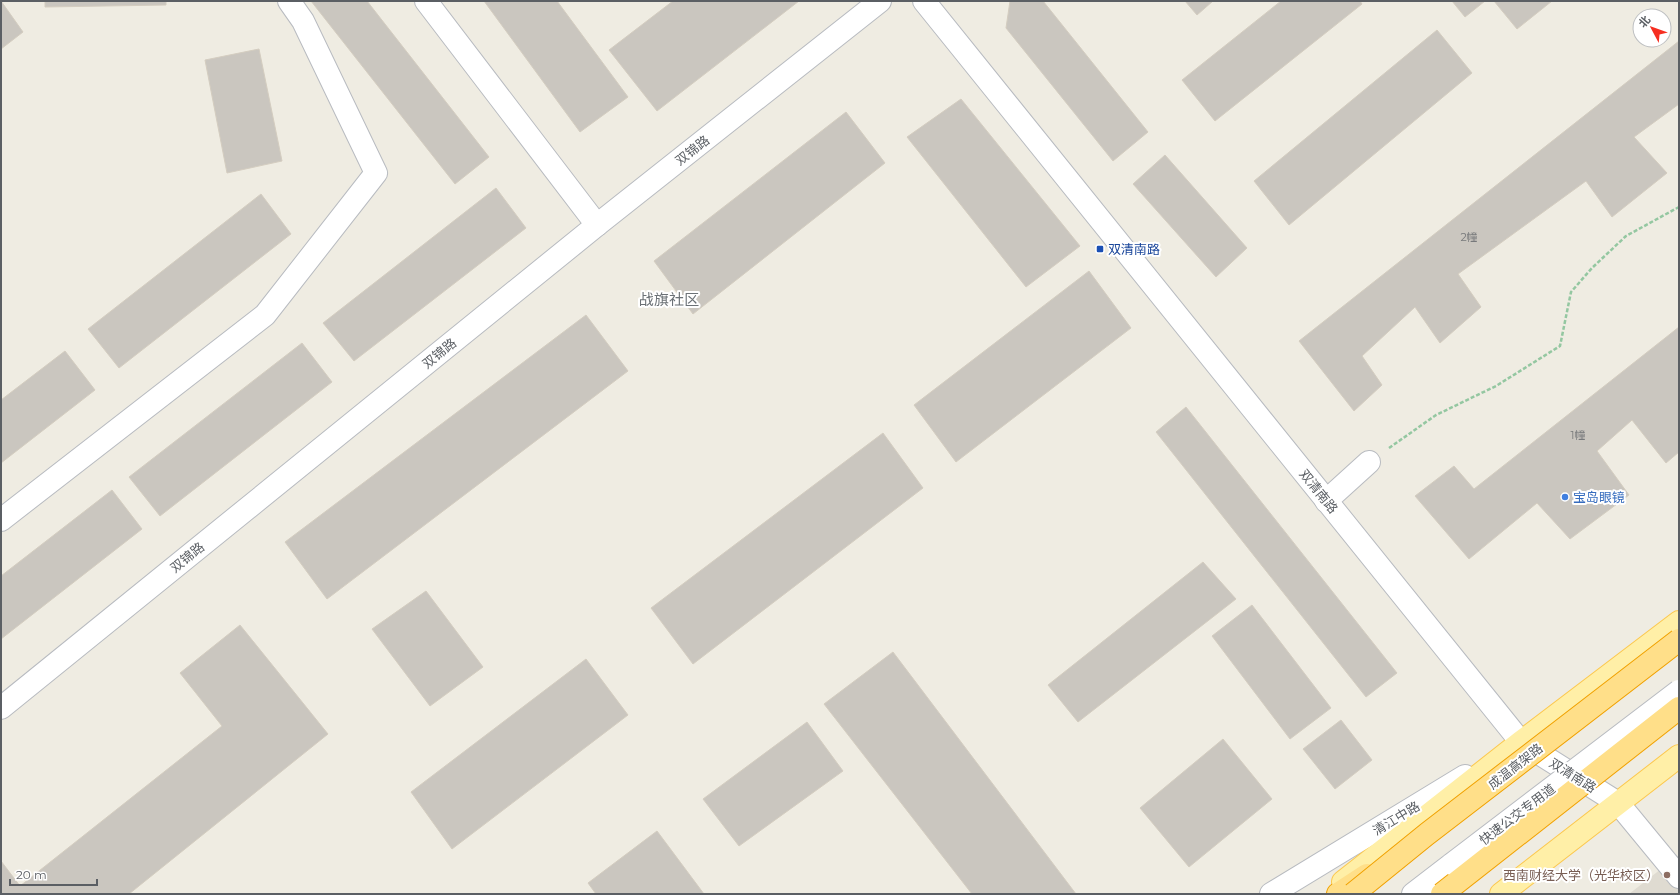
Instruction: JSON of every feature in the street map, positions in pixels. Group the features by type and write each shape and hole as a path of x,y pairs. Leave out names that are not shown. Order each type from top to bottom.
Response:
{"highway":[{"name":"成温高架路","path":"1353,894 1427,834 1679,640"},
{"path":"1442,894 1679,708"},
{"path":"1338,894 1427,834"}],"main road":[{"name":"清江中路","path":"1328,894 1521,742 1679,622"},
{"path":"1501,894 1679,756"}],"street":[{"path":"1,520 265,315 376,173 303,21 289,1"},
{"path":"426,1 597,225"},
{"name":"双锦路","path":"1,708 597,225 880,1"},
{"name":"双清南路","path":"924,1 1521,742 1618,803 1679,877"},
{"path":"1326,501 1369,462"},
{"name":"快速公交专用道","path":"1413,894 1679,691"},
{"name":"清江中路","path":"1271,894 1521,742"}],"path":[{"path":"1369,462 1436,415 1496,386 1560,346 1571,292 1592,268 1626,236 1679,207"}],"shaded area":[{"name":"西南财经大学（光华校区）","path":"1679,855 1679,894 1629,894"}],"building":[{"path":"1,1 23,32 1,49"},
{"path":"45,1 166,1 166,5 45,7"},
{"path":"311,1 367,1 489,157 455,184"},
{"path":"484,1 557,1 628,97 580,132"},
{"path":"673,1 799,1 657,111 609,50"},
{"path":"1010,1 1043,1 1148,132 1113,161 1006,28"},
{"path":"1185,1 1213,1 1197,15"},
{"path":"1281,1 1360,1 1362,4 1215,121 1182,80"},
{"path":"1452,1 1485,1 1465,17"},
{"path":"1494,1 1552,1 1517,29"},
{"path":"1437,30 1472,73 1289,225 1254,181"},
{"path":"1679,41 1679,104 1634,137 1667,173 1612,217 1586,181 1458,274 1481,307 1440,343 1415,307 1362,356 1382,385 1354,411 1299,341"},
{"path":"259,49 282,161 227,173 205,60"},
{"path":"961,99 1080,246 1026,287 907,137"},
{"path":"846,112 885,163 693,314 654,261"},
{"path":"1165,155 1247,248 1216,277 1133,184"},
{"path":"496,188 526,228 354,361 323,323"},
{"path":"261,194 291,234 119,368 88,329"},
{"path":"1089,271 1131,328 956,462 914,405"},
{"path":"586,315 628,371 327,599 285,542"},
{"path":"1679,327 1679,452 1666,463 1632,420 1597,451 1629,495 1570,539 1537,503 1469,559 1415,496 1454,466 1474,489"},
{"path":"302,343 332,382 160,516 129,477"},
{"path":"65,351 95,390 1,463 1,400"},
{"path":"1186,407 1397,673 1366,697 1156,432"},
{"path":"883,433 923,488 693,664 651,608"},
{"path":"112,490 142,529 1,639 1,576"},
{"path":"1203,562 1236,599 1078,722 1048,685"},
{"path":"426,591 483,667 430,706 372,629"},
{"path":"1252,605 1331,708 1290,739 1212,636"},
{"path":"240,625 328,734 129,894 1,894 1,861 20,886 222,726 180,673"},
{"path":"893,652 1076,894 972,894 824,704"},
{"path":"586,659 628,715 452,849 411,792"},
{"path":"1341,720 1372,760 1335,789 1303,749"},
{"path":"807,722 843,771 739,846 703,799"},
{"path":"1223,739 1272,799 1189,867 1140,808"},
{"path":"657,831 704,894 596,894 588,883"}],"place":[{"name":"双清南路","path":"1100,249"},
{"name":"宝岛眼镜","path":"1565,497"},
{"name":"西南财经大学（光华校区）","path":"1667,875"}],"district":[{"name":"战旗社区","path":"669,299"}]}
